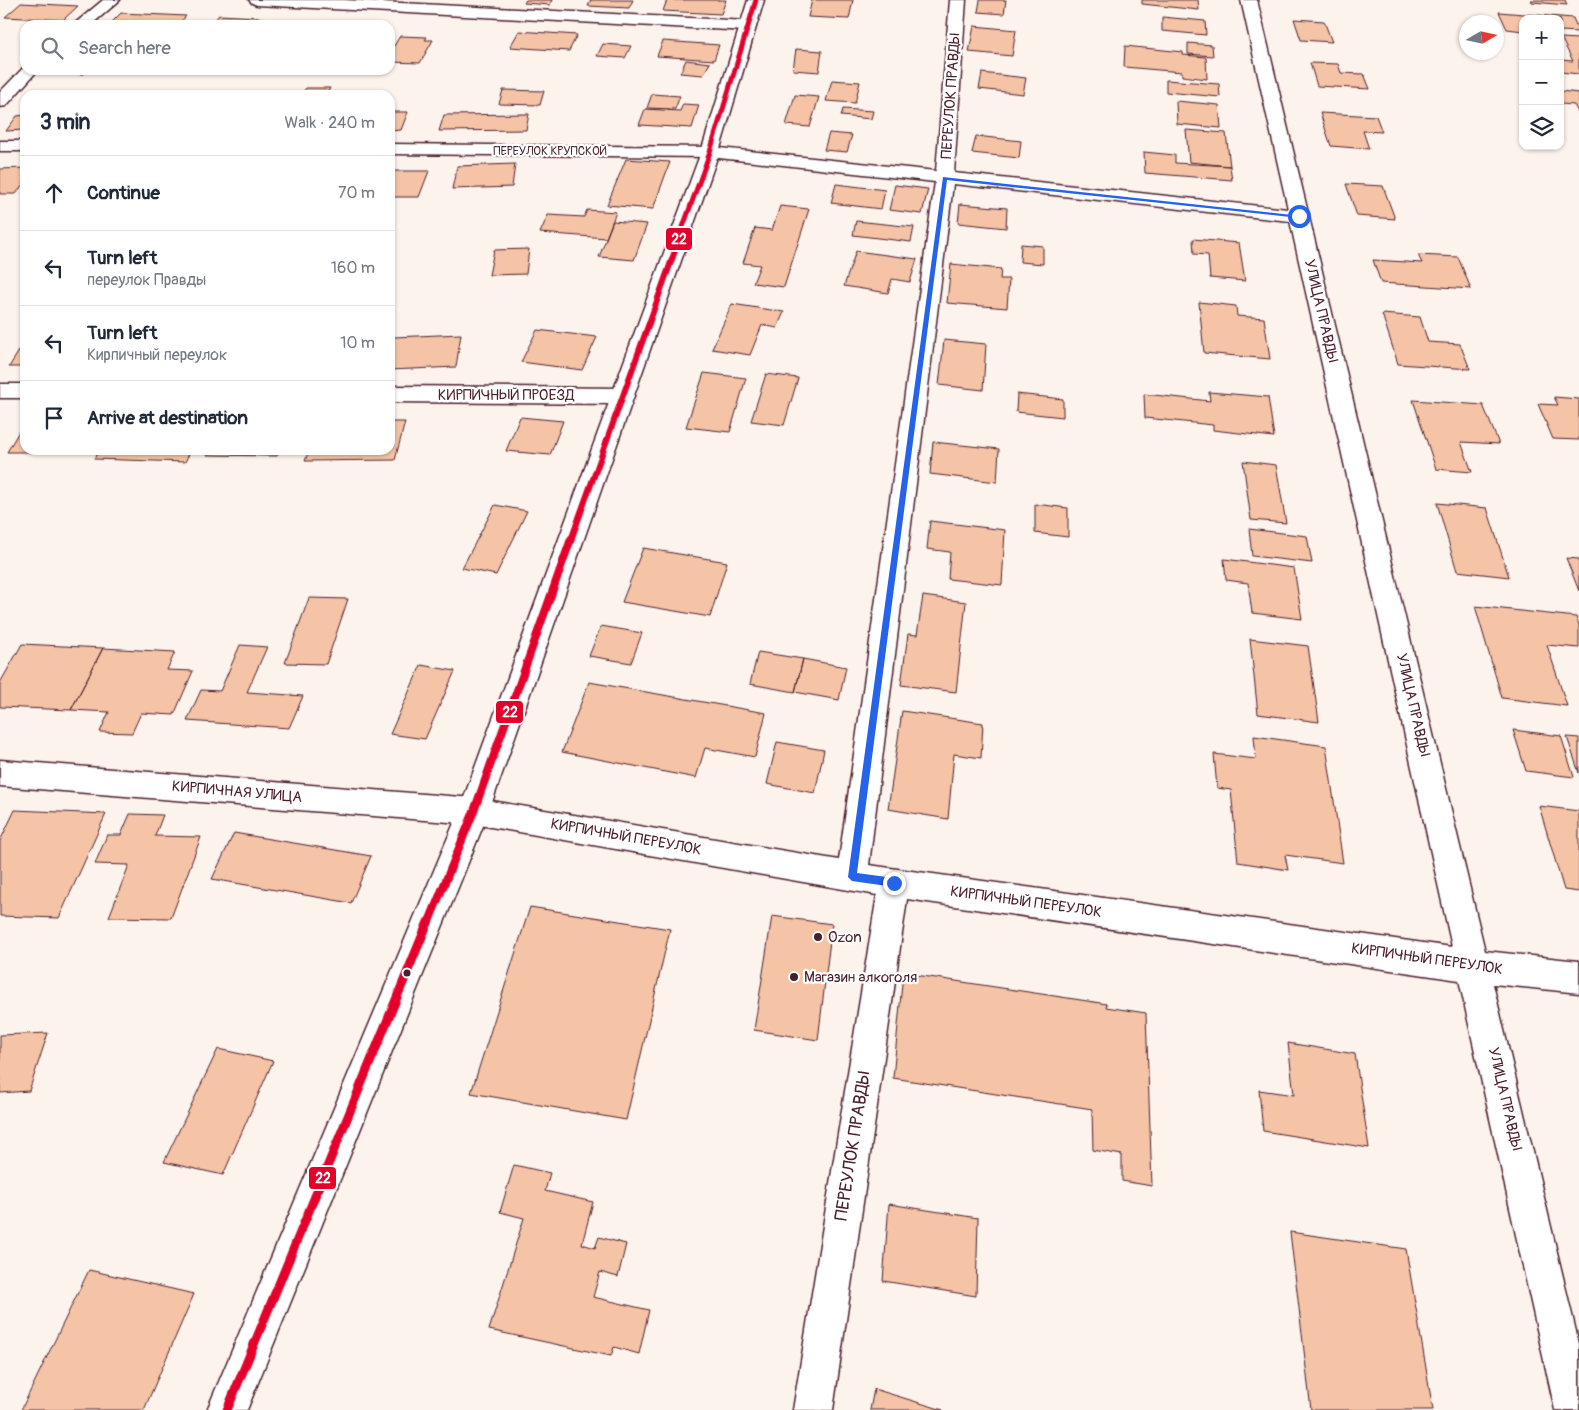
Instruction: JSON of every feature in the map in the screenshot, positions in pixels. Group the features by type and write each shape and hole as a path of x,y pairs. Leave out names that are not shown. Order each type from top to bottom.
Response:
{"street":[{"path":"87,20 112,0"},
{"path":"257,0 748,26"},
{"path":"227,1410 474,811 710,152 756,0"},
{"name":"ПЕРЕУЛОК ПРАВДЫ","path":"852,877 945,178 958,0"},
{"name":"УЛИЦА ПРАВДЫ","path":"1250,0 1576,1410"},
{"path":"0,102 25,75"},
{"path":"0,146 20,146"},
{"name":"ПЕРЕУЛОК КРУПСКОЙ","path":"395,149 710,152 1299,216"},
{"path":"0,391 20,391"},
{"name":"КИРПИЧНЫЙ ПРОЕЗД","path":"395,394 623,396"},
{"name":"КИРПИЧНАЯ УЛИЦА","path":"0,773 474,811"},
{"name":"КИРПИЧНЫЙ ПЕРЕУЛОК","path":"474,811 852,877 1474,966 1579,977"},
{"name":"ПЕРЕУЛОК ПРАВДЫ","path":"813,1410 894,883"}],"building":[{"path":"526,0 552,0 550,5 524,3"},
{"path":"591,0 633,0 629,8 588,6"},
{"path":"667,0 726,0 721,14 663,11"},
{"path":"812,0 853,0 849,19 808,17"},
{"path":"980,0 1006,0 1004,14 978,12"},
{"path":"1142,0 1198,0 1199,10 1142,4"},
{"path":"1531,0 1565,0 1567,5 1532,2"},
{"path":"21,3 78,6 63,20 5,17"},
{"path":"1499,12 1536,15 1519,15 1519,30 1507,29 1504,23 1504,15 1500,15"},
{"path":"121,13 186,16 182,20 114,20"},
{"path":"219,15 259,17 257,20 215,20"},
{"path":"1162,17 1205,21 1206,35 1162,31"},
{"path":"1564,17 1573,18 1579,32 1564,31"},
{"path":"1294,19 1324,21 1332,42 1301,40"},
{"path":"974,26 1016,30 1012,56 969,52"},
{"path":"519,31 577,35 569,51 510,47"},
{"path":"400,36 427,37 425,40 433,40 420,63 395,62 395,44"},
{"path":"1564,38 1579,39 1579,74 1564,72 1564,60 1573,61 1564,44"},
{"path":"663,41 719,45 714,60 657,56"},
{"path":"1188,43 1212,45 1213,56 1188,54"},
{"path":"603,44 631,46 625,58 597,56"},
{"path":"1125,46 1183,52 1183,55 1206,57 1207,79 1182,76 1182,72 1124,67"},
{"path":"796,49 822,51 819,72 793,70"},
{"path":"686,60 710,63 703,75 680,73"},
{"path":"1310,63 1338,64 1341,73 1364,74 1370,89 1317,86"},
{"path":"982,73 1026,78 1023,94 979,89"},
{"path":"832,80 860,82 855,103 826,101"},
{"path":"1166,80 1219,84 1220,97 1166,92"},
{"path":"306,88 330,88 329,90 305,90"},
{"path":"503,90 544,91 540,105 499,104"},
{"path":"1564,91 1579,93 1579,114 1574,105 1564,104"},
{"path":"652,94 680,96 675,109 647,108"},
{"path":"795,95 819,97 810,127 786,125"},
{"path":"1176,101 1219,105 1221,128 1177,124"},
{"path":"683,104 699,105 692,128 639,125 645,109 680,111"},
{"path":"843,109 873,111 871,119 841,116"},
{"path":"395,112 408,112 401,130 395,131"},
{"path":"1320,113 1376,116 1382,132 1363,131 1369,149 1331,146"},
{"path":"529,114 526,130 439,131 444,115"},
{"path":"17,116 20,116 20,130 6,131"},
{"path":"1186,130 1226,133 1230,166 1189,162"},
{"path":"829,133 852,135 847,152 824,150"},
{"path":"976,136 1021,141 1019,158 972,153"},
{"path":"1144,152 1175,155 1175,163 1230,166 1232,180 1145,173"},
{"path":"626,159 670,162 653,209 607,205"},
{"path":"515,164 512,187 452,189 457,166"},
{"path":"20,168 20,188 16,194 0,194 0,169"},
{"path":"395,171 429,171 419,197 395,197"},
{"path":"836,184 885,190 881,209 831,203"},
{"path":"1346,184 1383,186 1395,219 1357,216"},
{"path":"895,185 928,189 922,214 889,210"},
{"path":"960,204 1007,208 1006,228 958,223"},
{"path":"780,206 809,209 784,287 753,283 760,265 743,263 755,228 772,230"},
{"path":"587,210 616,212 606,238 540,233 548,215 584,217"},
{"path":"613,221 647,224 634,260 599,257"},
{"path":"856,221 914,227 911,242 853,235"},
{"path":"1193,239 1239,243 1245,281 1210,278 1208,255 1194,254"},
{"path":"1021,244 1043,246 1043,264 1020,262"},
{"path":"529,249 526,274 489,275 494,250"},
{"path":"856,251 917,259 910,282 892,279 888,293 844,286"},
{"path":"1418,255 1458,257 1471,289 1381,283 1373,260 1422,263"},
{"path":"951,264 1001,269 1000,279 1009,279 1007,308 947,303"},
{"path":"1199,302 1236,306 1237,316 1264,318 1270,359 1204,353"},
{"path":"732,304 784,312 777,328 762,325 750,355 712,349"},
{"path":"1382,314 1420,317 1428,342 1460,344 1470,369 1398,364"},
{"path":"537,330 597,337 582,370 521,362"},
{"path":"461,334 456,367 395,370 395,337"},
{"path":"944,340 986,344 983,390 939,385"},
{"path":"20,349 20,367 9,367"},
{"path":"704,373 746,378 730,432 686,427"},
{"path":"766,374 798,378 784,425 751,421"},
{"path":"1209,392 1268,397 1274,437 1213,430 1213,425 1145,418 1144,394 1210,401"},
{"path":"1017,394 1063,399 1063,417 1016,412"},
{"path":"1554,397 1579,399 1579,440 1553,439 1538,404 1558,405"},
{"path":"1413,400 1483,405 1499,444 1461,442 1472,472 1436,469"},
{"path":"520,417 563,421 550,455 506,451"},
{"path":"395,422 405,422 395,460 305,461 307,455 395,455"},
{"path":"20,430 20,452 7,452"},
{"path":"933,442 999,449 997,482 930,474"},
{"path":"96,455 188,455 185,462 94,459"},
{"path":"207,455 277,455 277,456"},
{"path":"1243,461 1276,465 1286,523 1251,520"},
{"path":"1437,503 1487,508 1509,577 1457,571"},
{"path":"1035,504 1068,508 1068,537 1035,533"},
{"path":"495,505 527,511 496,575 462,568"},
{"path":"930,521 1005,530 1002,585 948,579 950,552 927,549"},
{"path":"1249,529 1307,536 1312,563 1252,556"},
{"path":"643,548 727,562 710,617 622,602"},
{"path":"1566,558 1579,559 1579,591"},
{"path":"1224,559 1294,568 1302,619 1252,613 1248,583 1226,580"},
{"path":"923,596 966,602 956,692 901,685 908,634 917,635"},
{"path":"309,598 348,599 326,664 285,663"},
{"path":"1475,606 1576,617 1579,625 1579,648 1547,645 1567,706 1502,698"},
{"path":"601,626 642,633 631,663 589,656"},
{"path":"1250,639 1308,646 1319,722 1258,714"},
{"path":"22,644 103,648 71,710 0,707 0,683"},
{"path":"240,645 267,647 247,692 303,696 289,728 187,721 201,690 220,691"},
{"path":"103,648 175,652 167,670 193,671 174,715 141,713 132,733 100,732 109,712 71,710"},
{"path":"758,652 803,659 795,692 750,684"},
{"path":"803,659 846,667 839,700 795,692"},
{"path":"421,665 455,671 425,739 390,734"},
{"path":"589,682 766,713 755,757 705,748 696,778 562,752"},
{"path":"902,711 983,723 981,758 954,754 948,819 888,809"},
{"path":"1513,730 1561,736 1574,777 1526,771"},
{"path":"1254,736 1326,746 1343,863 1285,855 1288,870 1238,862 1231,790 1217,788 1214,754 1256,759"},
{"path":"1567,737 1579,738 1579,773"},
{"path":"777,742 824,750 815,793 767,784"},
{"path":"1539,806 1579,811 1579,892 1564,890"},
{"path":"15,810 106,814 59,918 0,916 0,841"},
{"path":"130,814 163,815 155,836 201,837 171,918 109,917 129,865 95,864 107,835 121,835"},
{"path":"234,833 371,856 351,903 212,879"},
{"path":"530,907 670,929 626,1120 471,1093"},
{"name":"Магазин алкоголя","path":"772,916 832,924 818,1040 754,1030"},
{"path":"903,973 1107,1004 1106,1007 1146,1013 1152,1186 1122,1181 1122,1155 1093,1150 1092,1109 893,1078"},
{"path":"48,1033 29,1091 0,1093 0,1035"},
{"path":"1288,1043 1355,1054 1369,1148 1263,1131 1259,1090 1294,1095"},
{"path":"218,1049 273,1061 223,1175 164,1162"},
{"path":"514,1165 550,1173 545,1191 593,1202 582,1244 595,1248 599,1237 626,1244 618,1277 600,1272 593,1297 649,1310 639,1354 614,1347 611,1356 489,1330 524,1218 500,1212"},
{"path":"889,1204 978,1218 976,1296 883,1281"},
{"path":"1290,1232 1406,1249 1433,1410 1311,1410"},
{"path":"89,1270 194,1294 144,1410 21,1410"},
{"path":"874,1389 943,1410 870,1410"}],"transit line":[{"name":"22","path":"227,1410 474,811 710,152 756,0"}],"place":[{"name":"Ozon","path":"818,937"},
{"name":"Магазин алкоголя","path":"794,977"}],"route":[{"path":"894,883 852,877 945,178 1299,216"}]}
